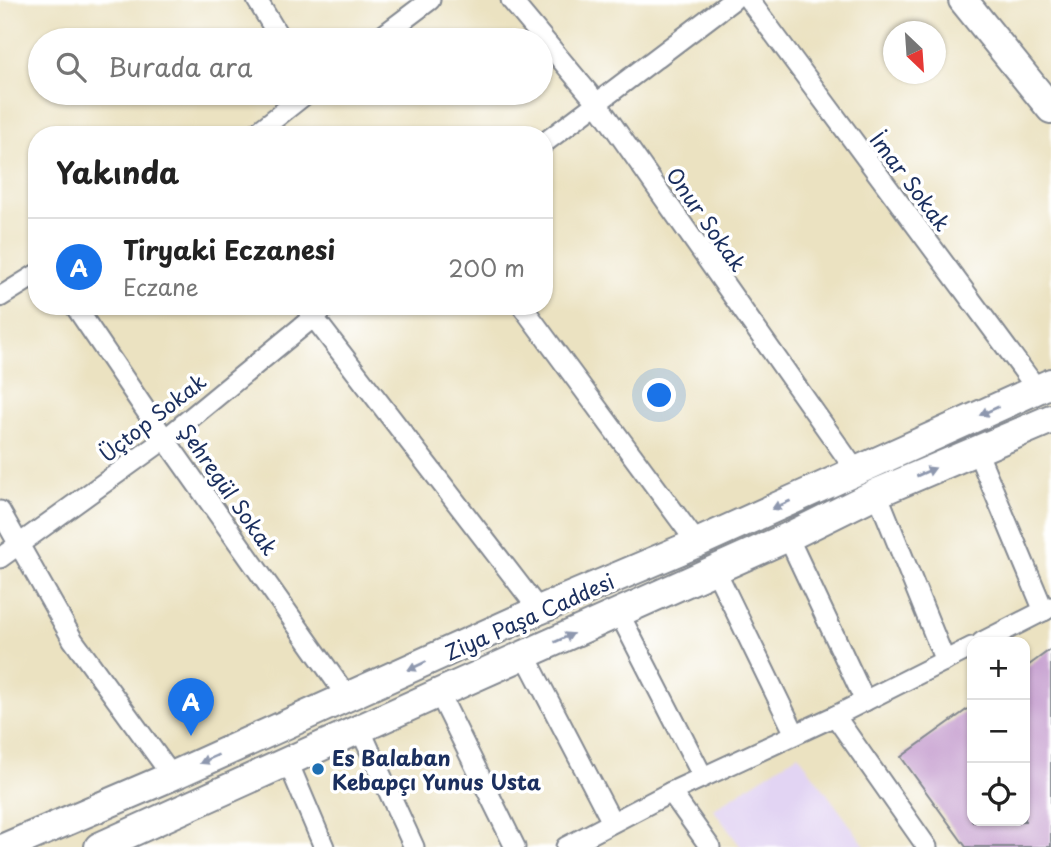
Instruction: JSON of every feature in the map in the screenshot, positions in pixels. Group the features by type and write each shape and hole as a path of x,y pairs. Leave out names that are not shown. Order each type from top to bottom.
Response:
{"main road":[{"path":"963,0 1051,109"},
{"name":"Ziya Paşa Caddesi","path":"6,847 348,698 539,610 697,543 1044,386"},
{"name":"Ziya Paşa Caddesi","path":"99,847 788,537 877,494 1051,419"}],"street":[{"path":"257,0 274,28"},
{"path":"393,28 430,0"},
{"name":"Onur Sokak","path":"510,0 534,28"},
{"path":"553,136 733,0"},
{"name":"İmar Sokak","path":"749,0 1044,386"},
{"name":"Onur Sokak","path":"553,51 597,103 856,471"},
{"path":"265,126 292,105"},
{"path":"0,297 28,280"},
{"name":"Şehregül Sokak","path":"81,315 348,698"},
{"name":"Üçtop Sokak","path":"0,558 165,439 309,315"},
{"path":"319,315 539,610"},
{"path":"529,315 697,543"},
{"path":"977,451 1048,609 992,637"},
{"path":"877,494 945,661"},
{"path":"0,511 73,640 172,776"},
{"path":"788,537 865,701"},
{"path":"715,569 795,734"},
{"path":"619,613 703,777"},
{"path":"566,847 671,792 835,716 967,650"},
{"path":"525,656 612,822"},
{"path":"439,693 515,847"},
{"path":"835,716 926,847"},
{"path":"360,729 414,847"},
{"path":"288,762 324,847"},
{"path":"671,792 710,847"}],"shaded area":[{"path":"798,754 866,847 741,847 713,809"}],"building":[{"path":"1051,649 1051,847 966,847 901,757 967,710 967,826 1030,826 1030,664"}],"place":[{"name":"Tiryaki Eczanesi","path":"191,736"},
{"name":"Es Balaban Kebapçı Yunus Usta","path":"318,769"}]}
